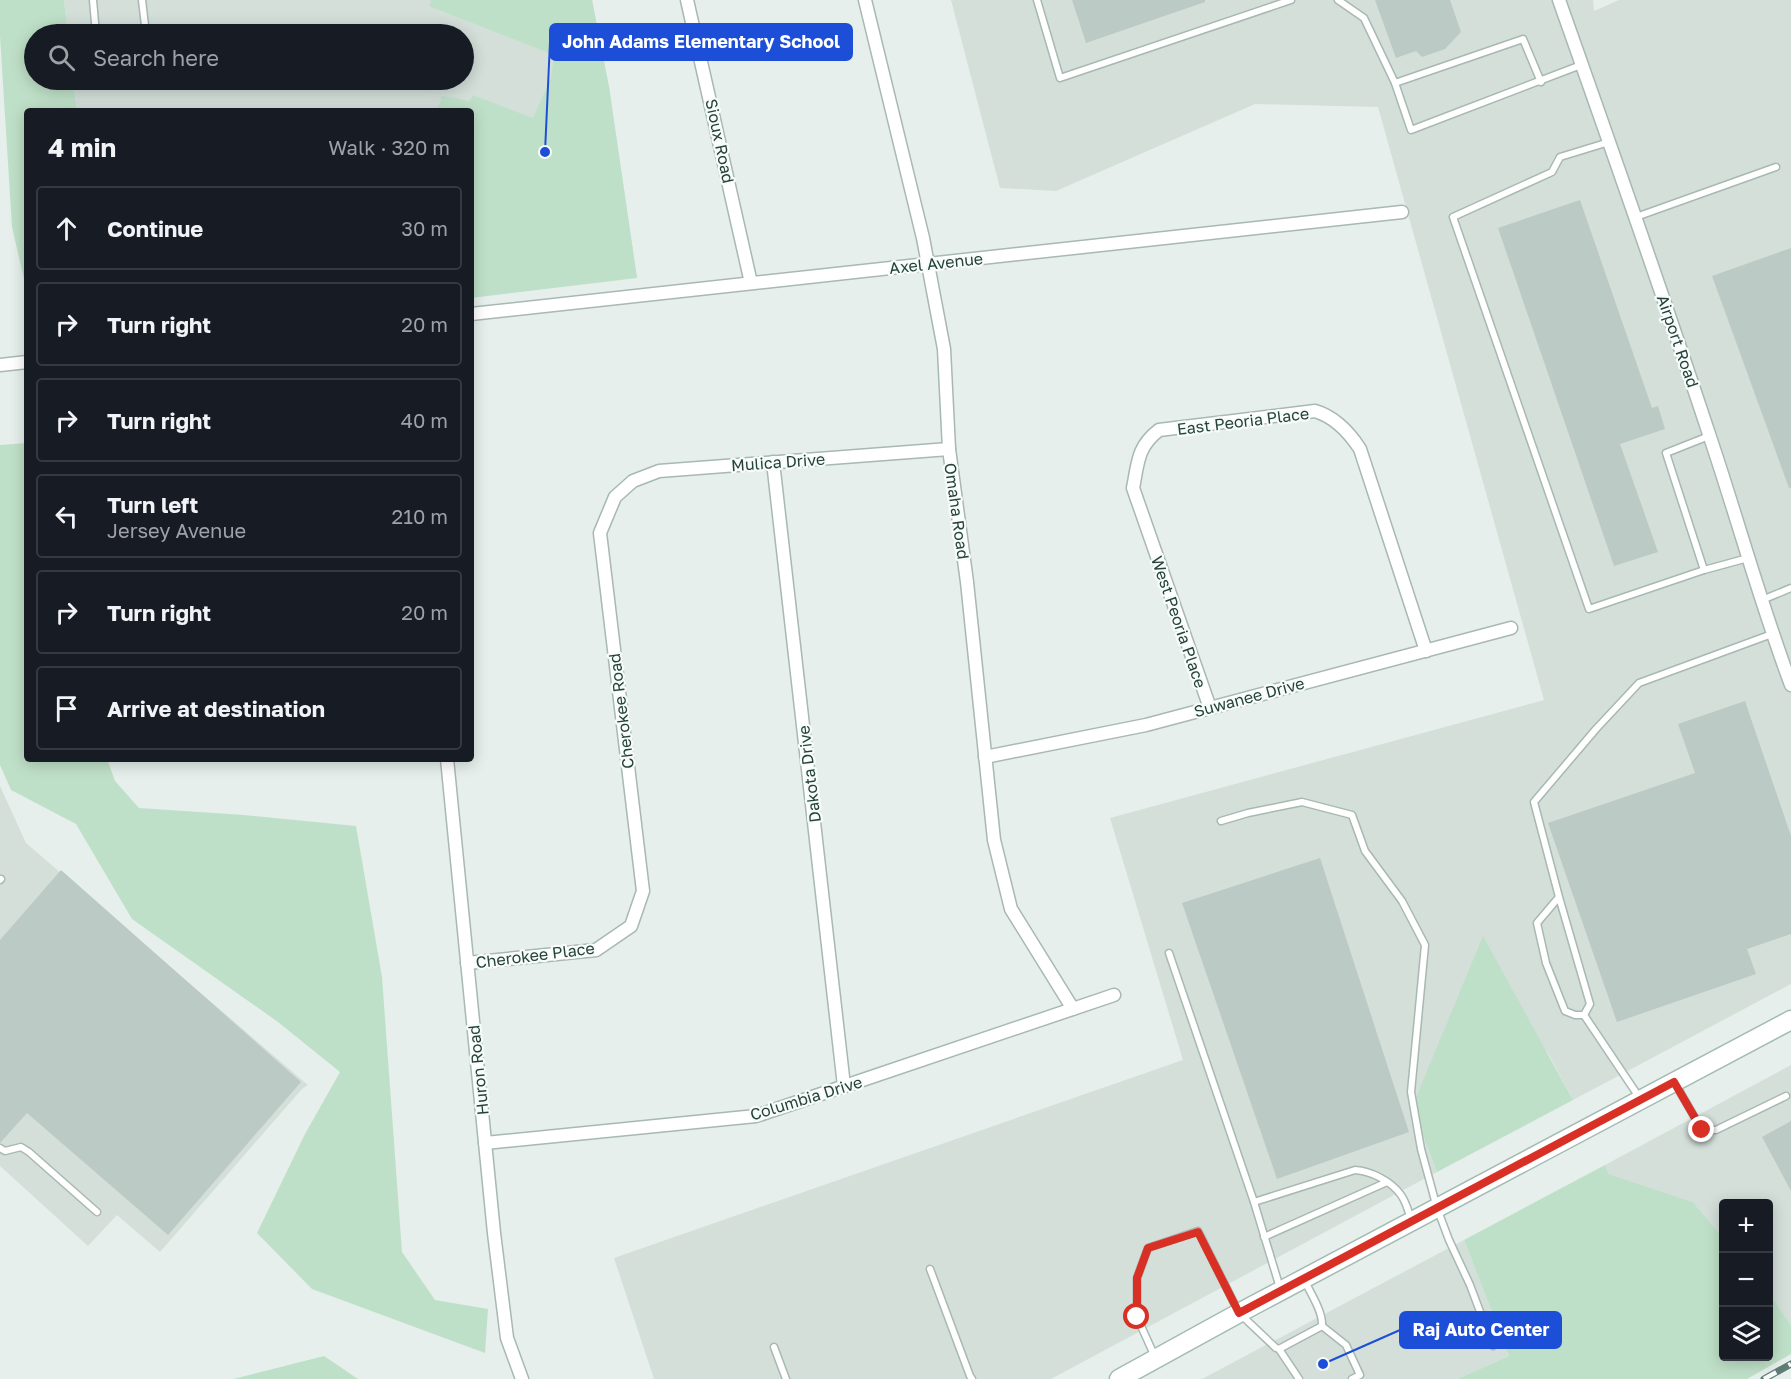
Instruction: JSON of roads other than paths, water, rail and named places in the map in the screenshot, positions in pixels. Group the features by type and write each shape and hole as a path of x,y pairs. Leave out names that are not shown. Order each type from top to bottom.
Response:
{"main road":[{"path":"1119,1379 1791,1020"}],"street":[{"name":"Sioux Road","path":"687,0 751,283"},
{"name":"Omaha Road","path":"865,0 928,264 944,349 949,449 967,582 994,840 1011,909 1073,1009"},
{"name":"Airport Road","path":"1559,0 1710,436 1772,634 1791,684"},
{"name":"Axel Avenue","path":"474,314 1402,212"},
{"path":"0,365 24,362"},
{"name":"East Peoria Place","path":"1149,536 1133,488 1144,443 1159,430 1315,411 1326,414 1353,438 1360,449 1426,651"},
{"name":"Mulica Drive","path":"615,497 633,481 659,471 949,449"},
{"name":"Dakota Drive","path":"773,462 844,1086"},
{"name":"Cherokee Road","path":"615,497 600,533 643,891 631,926"},
{"name":"West Peoria Place","path":"1149,536 1210,708"},
{"name":"Suwanee Drive","path":"985,757 1146,725 1511,628"},
{"name":"Huron Road","path":"447,762 494,1233 507,1338 522,1379"},
{"name":"Cherokee Place","path":"467,963 596,950 631,926"},
{"name":"Columbia Drive","path":"485,1143 756,1116 1114,995"}],"lane":[{"path":"93,0 95,24"},
{"path":"142,0 145,24"},
{"path":"1037,0 1060,78 1291,0"},
{"path":"1338,0 1364,18 1395,83 1411,130 1541,82 1582,64"},
{"path":"1395,83 1523,39 1541,82"},
{"path":"1610,142 1560,157 1552,172 1453,217 1589,609 1704,570 1748,558"},
{"path":"1635,217 1776,167"},
{"path":"1704,570 1666,453 1710,436"},
{"path":"1761,600 1791,588"},
{"path":"1584,1015 1590,1005 1534,802 1596,729 1639,683 1772,634"},
{"path":"1221,822 1248,813 1302,802 1352,815 1365,851 1402,901 1425,945 1411,1092 1437,1208 1493,1346"},
{"path":"1559,897 1537,923 1546,963 1565,1011 1575,1016 1584,1015"},
{"path":"1169,953 1254,1202 1281,1291"},
{"path":"1584,1015 1641,1100"},
{"path":"1674,1082 1702,1130 1716,1130 1786,1096"},
{"path":"0,1148 5,1152 21,1147 29,1152 98,1212"},
{"path":"1254,1202 1355,1170 1366,1171 1387,1182 1401,1195 1413,1221"},
{"path":"1264,1237 1387,1182"},
{"path":"1156,1359 1137,1317 1137,1278 1148,1248 1198,1232 1239,1313 1272,1347 1279,1349 1299,1379"},
{"path":"930,1269 972,1379"},
{"path":"1304,1279 1318,1309 1322,1326 1346,1345 1360,1375 1352,1379"},
{"path":"1279,1349 1322,1326"},
{"path":"774,1347 786,1379"}],"railway":[{"path":"1764,1379 1791,1364"}],"place":[{"name":"John Adams Elementary School","path":"545,152"},
{"name":"Raj Auto Center","path":"1323,1364"}]}
